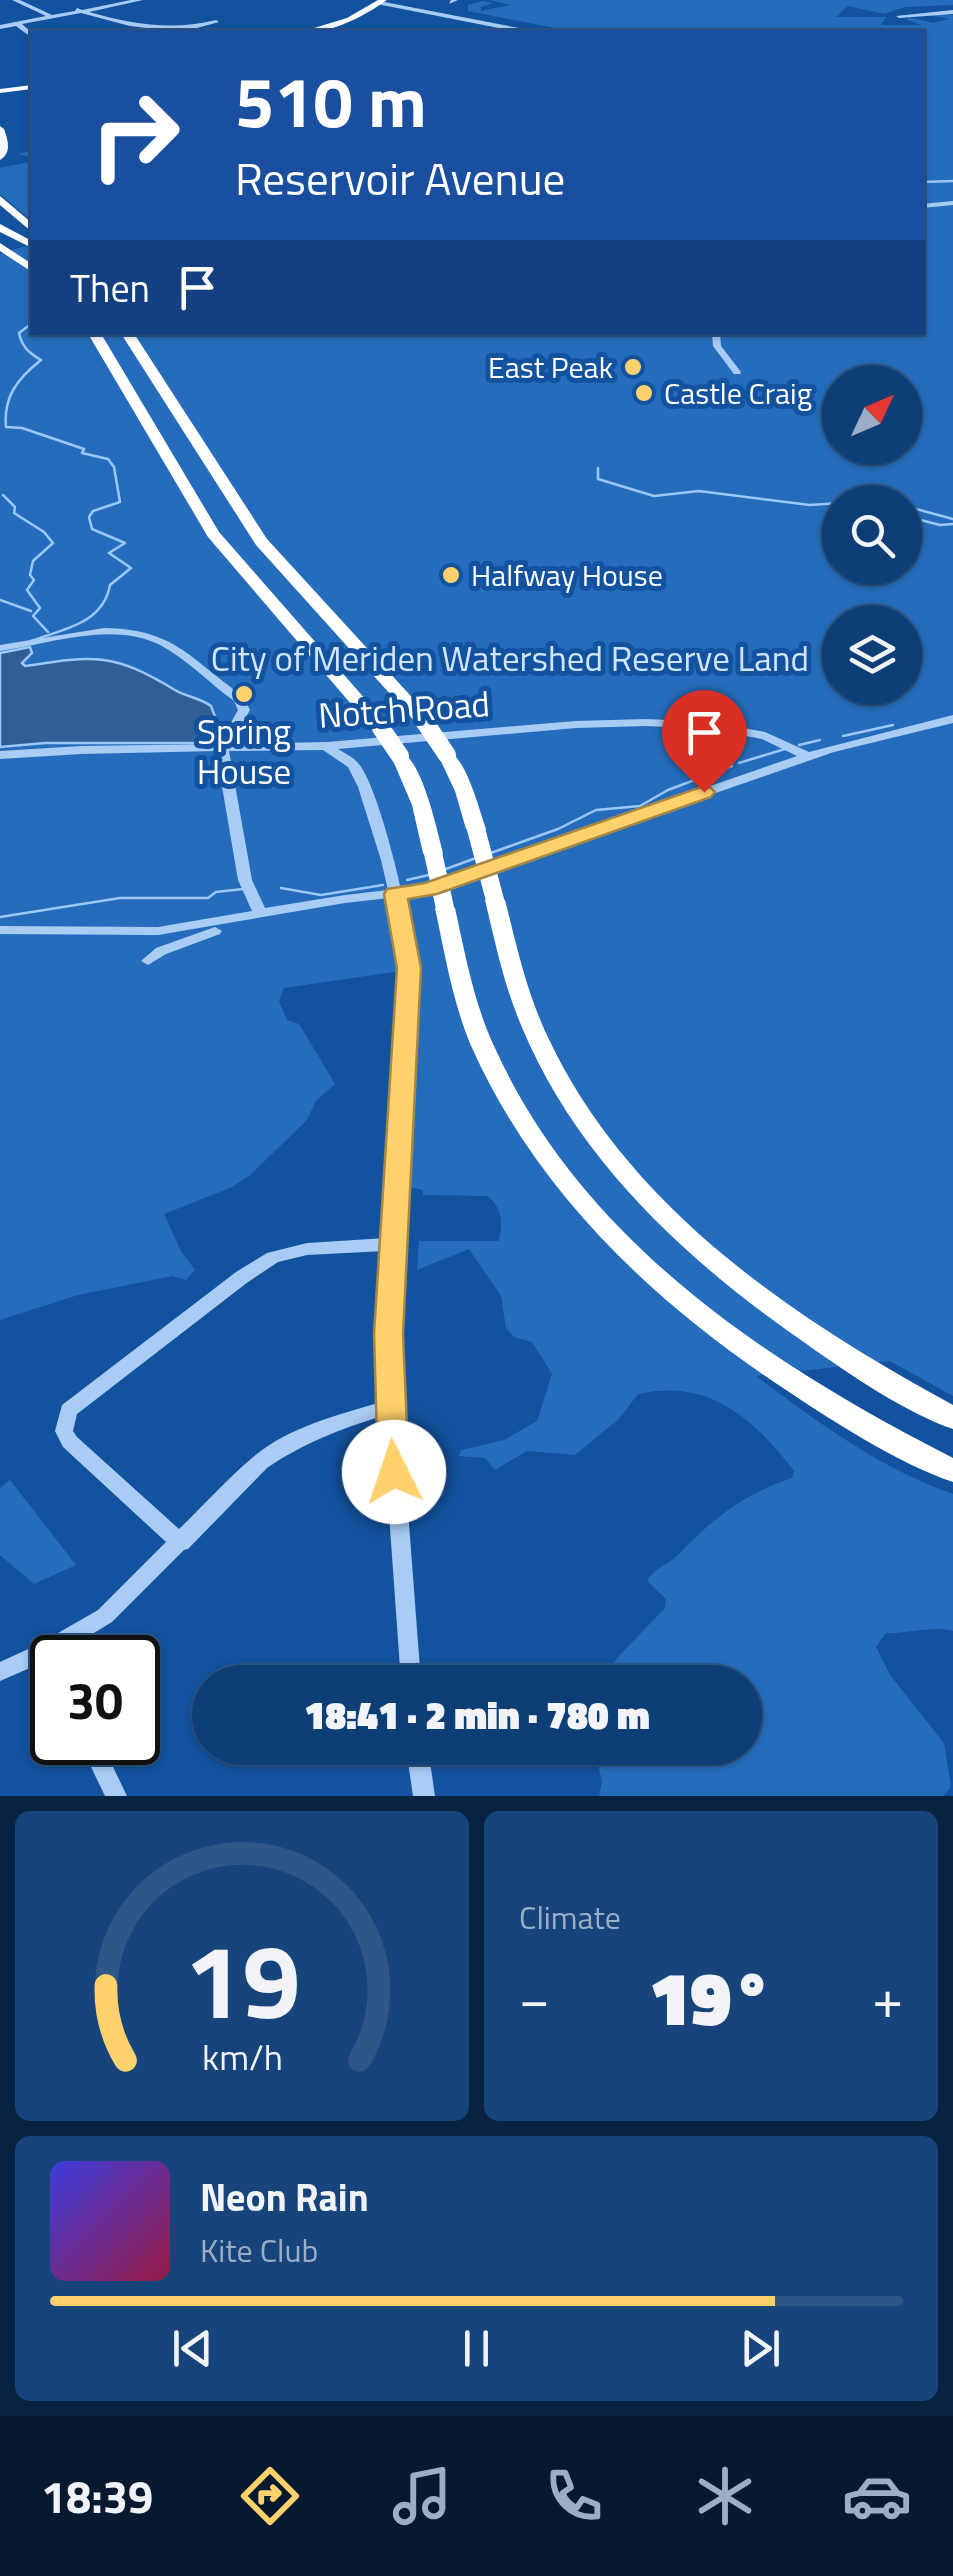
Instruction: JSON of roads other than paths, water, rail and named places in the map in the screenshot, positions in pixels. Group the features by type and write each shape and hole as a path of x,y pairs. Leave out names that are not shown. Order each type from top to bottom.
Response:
{"highway":[{"path":"0,199 30,228"},
{"path":"0,227 30,244"},
{"path":"0,246 30,267"},
{"path":"95,335 212,534 381,728 400,756 418,798 469,1008 496,1074 545,1154 591,1210 661,1280 742,1346 843,1412 953,1471"},
{"path":"128,335 260,542 424,721 447,754 476,829 519,991 540,1044 574,1105 628,1175 691,1240 757,1296 856,1364 953,1418"}],"main road":[{"path":"313,30 350,20 381,2"},
{"path":"2,90 30,87"},
{"path":"0,129 0,157"}],"street":[{"path":"15,0 50,16"},
{"path":"0,27 140,0"},
{"path":"381,2 519,30"},
{"path":"78,10 148,30 185,30 216,22"},
{"path":"899,16 953,12"},
{"path":"16,24 30,34"},
{"path":"925,206 953,203"},
{"path":"716,335 717,346 737,372"},
{"path":"0,648 101,631 126,632 160,641 243,704 244,710 222,749 246,886 261,914"},
{"path":"0,930 131,932 429,889 807,756 953,718"},
{"name":"Notch Road","path":"0,755 326,746 642,722 737,732 788,746 807,756"},
{"path":"326,746 360,775 384,846 409,968 389,1334 389,1407 410,1665"},
{"path":"148,961 161,951 238,919"},
{"path":"181,1543 70,1442 64,1421 79,1399 272,1258 307,1249 396,1244"},
{"path":"80,1635 181,1543 260,1462 319,1428 389,1407"},
{"path":"0,1672 30,1664"},
{"path":"101,1765 116,1796"},
{"path":"419,1765 424,1796"}],"waterway":[{"path":"925,182 953,181"},
{"path":"30,325 19,333 20,338 41,360 14,389 7,406 6,427 22,428 84,449 82,453 108,459 114,467 120,502 93,511 89,517 92,529 125,543 109,553 131,568 110,585 106,598 90,617 31,641"},
{"path":"598,468 598,479 654,496 699,491 822,504"},
{"path":"3,495 15,507 14,513 44,532 53,543 33,561 30,575 34,580 27,590 40,608 33,616 48,632"},
{"path":"922,511 953,519"},
{"path":"922,520 953,524"},
{"path":"0,600 31,611"},
{"path":"843,736 893,725"},
{"path":"799,745 820,740"},
{"path":"739,763 785,749"},
{"path":"488,854 558,829 596,810 640,806 668,790 732,766"},
{"path":"446,869 476,858"},
{"path":"407,880 429,875"},
{"path":"281,888 321,895 383,885"},
{"path":"0,917 120,898 208,898 216,892 243,889"}],"place":[{"name":"East Peak","path":"633,367"},
{"name":"Castle Craig","path":"644,393"},
{"name":"Halfway House","path":"451,575"},
{"name":"Spring House","path":"244,694"}],"park label":[{"name":"City of Meriden Watershed Reserve Land","path":"510,658"}]}
